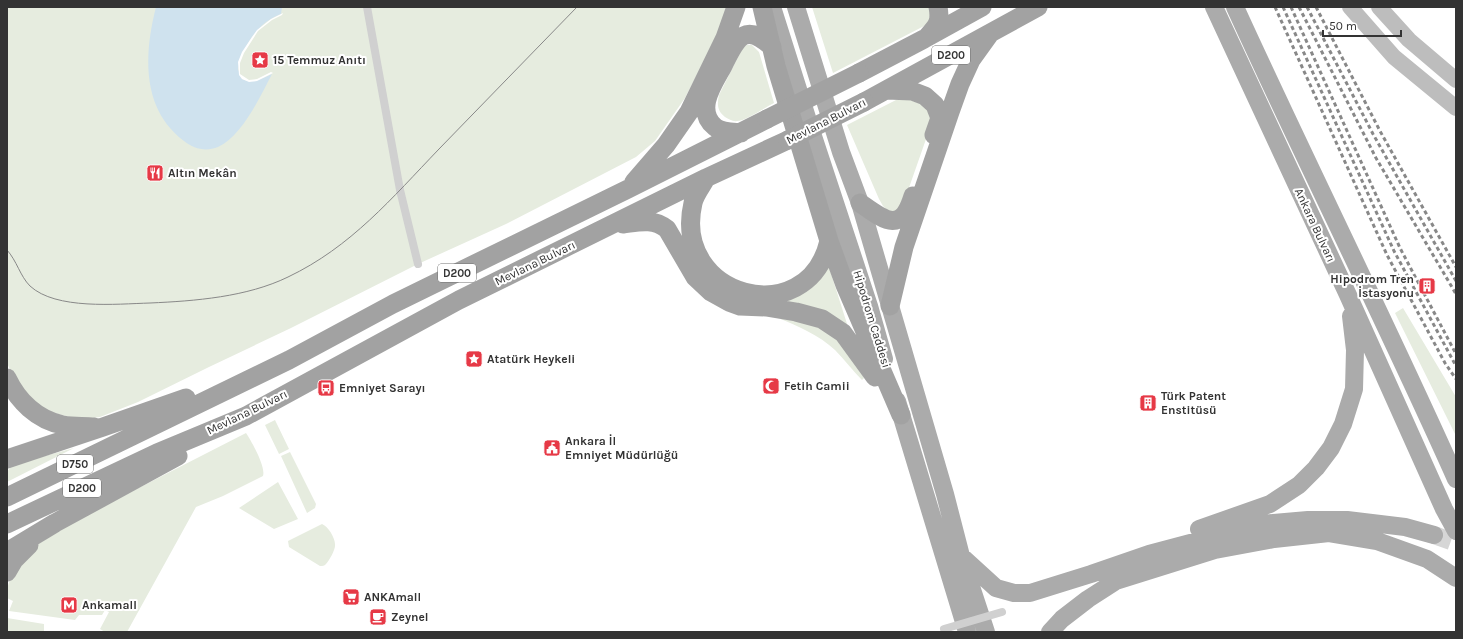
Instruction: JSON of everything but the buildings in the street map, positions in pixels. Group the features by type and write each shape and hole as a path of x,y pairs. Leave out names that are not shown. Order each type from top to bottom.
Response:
{"highway":[{"path":"628,189 666,146 688,112 725,38 736,7"},
{"path":"762,7 776,66 829,242 845,285 901,415"},
{"path":"924,39 937,25 940,17 938,7"},
{"name":"D200","path":"143,430 289,360 393,304 741,133 859,73 982,7"},
{"name":"Mevlana Bulvarı","path":"7,524 157,453 246,416 459,300 864,102 1038,7"},
{"path":"741,133 715,127 706,110 706,99 733,48 742,36 751,34 758,36 772,47"},
{"path":"890,306 904,247 953,105 971,60 989,35"},
{"path":"860,203 881,218 889,221 895,220 904,215 910,208 940,118 935,105 925,96 912,91 887,90"},
{"path":"706,178 694,202 691,222 692,242 702,262 722,283 738,290 761,296 781,293 803,284 818,270 826,255 829,242"},
{"path":"612,225 646,221 661,224 667,229 695,277 712,292 730,302 740,306 766,307 796,312 822,319 843,333 862,357 901,415"},
{"path":"7,378 18,397 26,405 47,420 63,425 103,427 289,360"},
{"path":"7,552 55,523 181,454 246,416"},
{"name":"D750","path":"7,458 103,427"},
{"name":"D750","path":"7,497 143,430"},
{"path":"7,572 14,560 22,551 55,523"}],"main road":[{"name":"Hipodrom Caddesi","path":"772,7 869,306 967,632"},
{"name":"Hipodrom Caddesi","path":"796,7 841,152 860,203 945,494 961,556 986,632"},
{"name":"Ankara Bulvarı","path":"1214,7 1348,295 1444,509 1456,531"},
{"name":"Ankara Bulvarı","path":"1235,7 1331,213 1410,376 1456,479"},
{"path":"1350,7 1394,58 1456,108"},
{"path":"1379,7 1409,40 1456,80"},
{"path":"1149,554 1186,533 1270,504 1299,485 1316,468 1332,448 1343,424 1354,389 1356,350 1348,295"},
{"path":"961,556 996,588 1014,593 1030,593 1149,554 1262,524 1308,520 1347,520 1405,527 1434,535"},
{"path":"1050,632 1062,619 1088,599 1116,581 1215,550 1274,539 1329,533 1378,541 1427,559 1456,578"}],"street":[{"path":"367,7 400,190 418,264"},
{"path":"944,629 1002,612"}],"shaded area":[{"path":"7,7 730,7 685,98 655,141 636,157 506,224 418,264 291,328 138,402 100,417 80,420 44,410 17,385 7,363"},
{"path":"812,7 932,7 928,24 833,73"},
{"path":"744,45 752,45 759,52 774,103 745,119 734,121 725,117 720,112 718,107 718,98"},
{"path":"905,98 926,106 932,122 904,202 897,211 889,212 879,199 847,125 896,100"},
{"path":"828,264 848,327 776,303"},
{"path":"1403,308 1456,397 1456,436 1395,313"},
{"path":"778,318 818,325 845,345 864,378 862,380 835,350 815,335"},
{"path":"275,420 289,449 279,454 265,425"},
{"path":"246,433 261,461 263,476 223,496 196,507 127,632 105,632 100,629 109,612 105,610 102,615 79,615 75,620 9,611 13,601 7,598 7,589 10,579 32,548 78,519"},
{"path":"74,448 7,482 7,472 12,465"},
{"path":"290,452 316,504 315,508 307,513 281,456"},
{"path":"278,482 298,519 274,529 239,508"},
{"path":"322,524 327,527 331,533 335,546 327,563 324,566 320,566 289,547 288,541"},
{"path":"7,618 44,624 44,632 7,632"}],"water":[{"path":"156,7 282,7 281,14 265,23 258,29 248,43 238,69 242,79 250,81 264,78 272,74 250,115 227,142 214,149 196,148 184,141 170,128 160,113 153,97 149,80 148,62 149,43"}],"pier":[{"path":"283,13 258,31 244,53 240,63 240,74 249,80 257,79 271,72 273,73 257,81 249,82 242,79 239,75 238,62 242,52 257,30 271,19"}],"tunnel":[{"path":"1434,535 1456,543"}],"tram line":[{"path":"7,250 30,286 41,294 70,302 104,304 185,301 220,297 272,284 311,265 332,251 370,220 577,7"}],"railway":[{"path":"1275,7 1387,255 1445,363 1456,379"},
{"path":"1283,7 1394,251 1456,366"},
{"path":"1291,7 1400,248 1456,354"},
{"path":"1299,7 1376,158 1456,294"},
{"path":"1307,7 1373,134 1456,281"},
{"path":"1316,7 1380,131 1456,267"}],"place":[{"name":"15 Temmuz Anıtı","path":"260,60"},
{"name":"Altın Mekân","path":"155,173"},
{"name":"Hipodrom Tren İstasyonu","path":"1427,286"},
{"name":"Atatürk Heykeli","path":"474,359"},
{"name":"Fetih Camii","path":"771,386"},
{"name":"Emniyet Sarayı","path":"326,388"},
{"name":"Türk Patent Enstitüsü","path":"1148,403"},
{"name":"Ankara İl Emniyet Müdürlüğü","path":"552,448"},
{"name":"ANKAmall","path":"351,597"},
{"name":"Ankamall","path":"69,605"},
{"name":"Zeynel","path":"378,617"}]}
